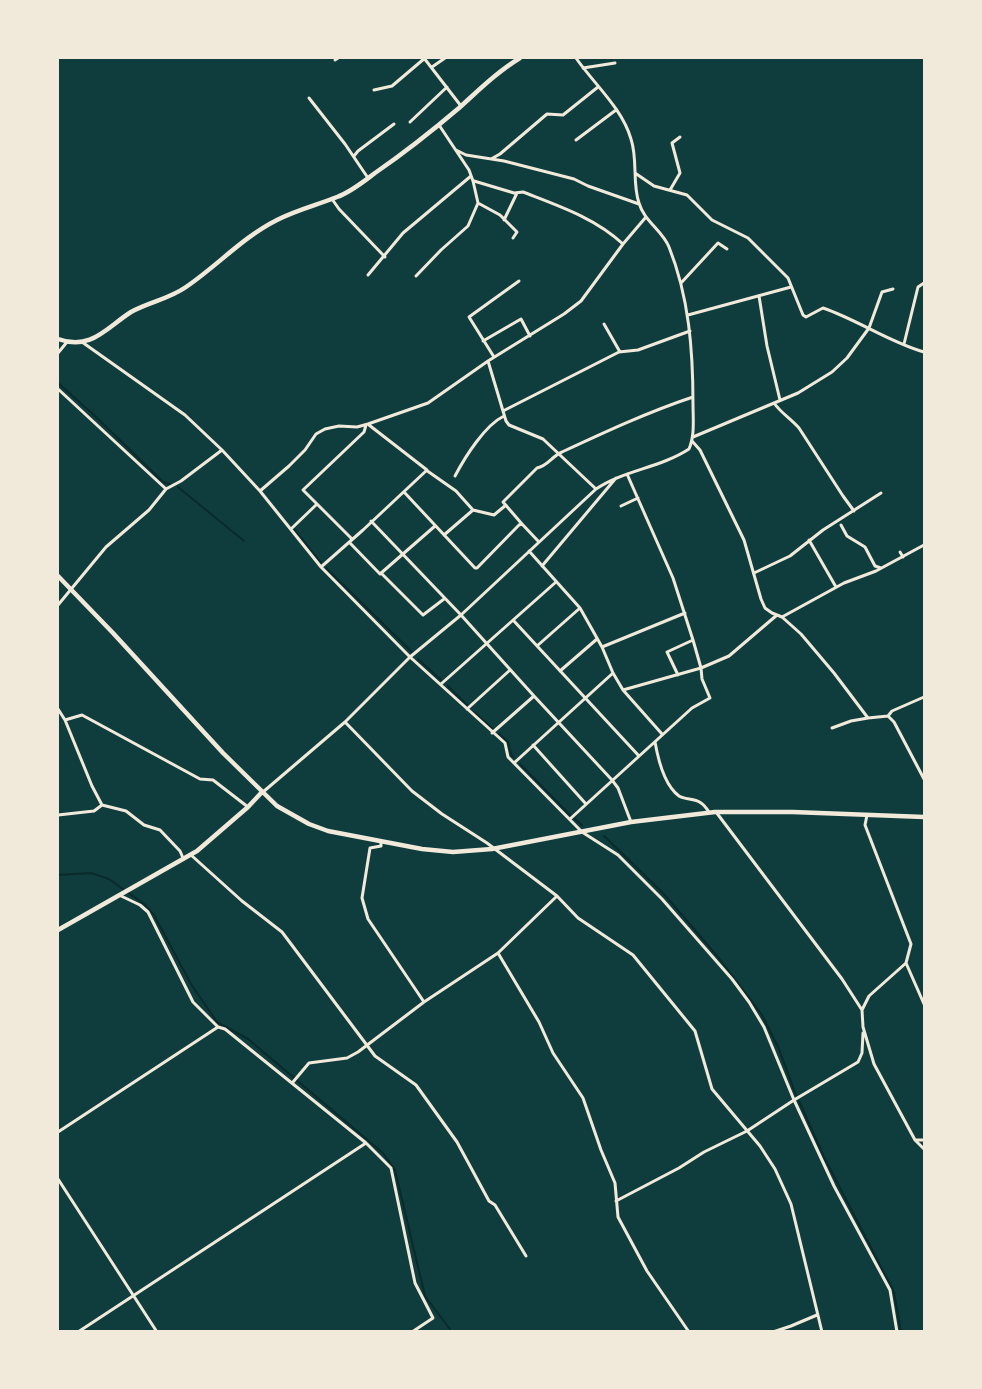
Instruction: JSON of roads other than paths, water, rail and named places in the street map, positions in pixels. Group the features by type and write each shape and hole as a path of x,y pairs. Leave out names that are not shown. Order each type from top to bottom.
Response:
{"main road":[{"path":"58,339 66,342 82,342 94,339 142,306 172,296 185,288 254,234 277,220 332,199 352,189 439,125 483,85 520,58"},
{"path":"58,576 223,754 262,792 278,806 309,824 328,831 382,842 453,852 492,849 631,822 709,812 924,817"},
{"path":"58,930 191,855 248,807 262,792"}],"street":[{"path":"374,90 392,86 424,58 461,106"},
{"path":"432,67 445,58"},
{"path":"262,792 345,722 410,657 461,616 596,489 609,480 683,453 689,449 693,439 693,369 688,315 680,284 668,245 646,217 639,204 635,189 631,139 623,121 576,58"},
{"path":"583,68 615,63"},
{"path":"410,122 447,87"},
{"path":"491,159 500,154 547,114 563,115 598,87"},
{"path":"309,98 354,156 368,178"},
{"path":"576,140 616,110"},
{"path":"354,156 394,124"},
{"path":"416,276 468,226 478,203 471,176 439,125"},
{"path":"670,190 680,173 672,143 680,137"},
{"path":"456,150 466,156 504,160 574,179 588,186 639,204"},
{"path":"635,173 654,186 688,195 712,220 748,238 788,278 803,315 806,317 823,308 869,328 882,336 924,352"},
{"path":"368,275 385,257 403,233 471,176"},
{"path":"473,181 517,193 523,192 588,219 610,232 623,244"},
{"path":"504,220 517,193"},
{"path":"332,199 339,209 385,257"},
{"path":"478,203 500,215 517,232 513,238"},
{"path":"260,491 305,450 316,434 325,429 339,426 357,427 367,425 428,403 494,357 564,314 581,301 623,244 646,217"},
{"path":"680,284 718,242 727,249"},
{"path":"494,357 469,317 519,281"},
{"path":"904,344 918,287 924,283"},
{"path":"688,315 791,287"},
{"path":"693,439 814,384 839,366 869,328 881,294 893,288"},
{"path":"759,296 767,346 780,400"},
{"path":"483,340 521,319 530,336"},
{"path":"604,324 620,352"},
{"path":"503,410 620,352 638,350 690,331"},
{"path":"58,353 66,342"},
{"path":"82,342 185,415 222,450 260,491 320,567 410,657 505,743 508,757 582,832 618,855 662,899 732,979 764,1027 794,1100 834,1186 890,1290 897,1332"},
{"path":"488,361 504,416 509,425 543,439 596,489"},
{"path":"58,389 166,489"},
{"path":"539,542 503,502 537,468 544,467 559,453 660,408 693,397"},
{"path":"774,403 780,413 791,419 798,428 854,510"},
{"path":"455,476 461,464 491,425 504,416"},
{"path":"367,425 456,491 473,510 494,515 506,504"},
{"path":"352,539 303,490 364,432 367,425"},
{"path":"693,439 744,540 760,599 765,608 782,617 806,640 868,718"},
{"path":"58,605 70,588 106,547 149,510 166,489 181,482 222,450"},
{"path":"320,567 426,470"},
{"path":"570,818 692,708 710,698 702,679 701,668 685,612 673,578 627,474"},
{"path":"542,566 616,478"},
{"path":"404,492 475,568 478,568 522,524"},
{"path":"754,573 790,556 822,530 881,493"},
{"path":"621,506 638,498"},
{"path":"291,529 317,504"},
{"path":"444,535 473,510"},
{"path":"371,521 612,780 618,788 631,822"},
{"path":"841,525 847,536 865,547 875,566 881,568"},
{"path":"381,573 434,526"},
{"path":"809,540 836,587"},
{"path":"349,542 422,615 444,599"},
{"path":"782,617 836,587 881,568 924,545"},
{"path":"529,551 580,608 623,690 662,734"},
{"path":"900,552 904,557"},
{"path":"441,684 556,582"},
{"path":"537,646 580,608"},
{"path":"602,647 685,612"},
{"path":"623,690 701,668 729,656 777,615"},
{"path":"513,620 638,756"},
{"path":"560,671 597,639"},
{"path":"678,675 667,652 693,640"},
{"path":"467,709 510,670"},
{"path":"514,763 613,672"},
{"path":"492,733 534,696"},
{"path":"832,728 851,720 888,716 892,711 924,697"},
{"path":"58,709 65,720 92,786 102,805 126,811 144,825 160,830 180,851 184,859"},
{"path":"65,720 82,715 200,779 213,780 248,807"},
{"path":"888,716 894,722 924,779"},
{"path":"345,722 412,791 442,814 487,843 492,849 557,896 578,918 633,955 695,1031 712,1090 760,1146 775,1169 791,1204 822,1332"},
{"path":"655,741 658,761 663,774 678,796 700,802 709,812"},
{"path":"533,745 586,804"},
{"path":"58,815 94,811 102,805"},
{"path":"616,1201 679,1168 704,1152 747,1131 794,1100 858,1062 862,1054 862,1010 842,979 715,812"},
{"path":"862,1010 869,996 906,962 911,944 865,825 866,815"},
{"path":"382,842 381,846 370,848 362,898 368,919 424,1002"},
{"path":"191,855 242,901 282,932 375,1056 416,1085 457,1142 489,1201 495,1205 526,1256"},
{"path":"121,894 148,912 193,1002 218,1026 225,1029 294,1082 366,1143 390,1168 415,1283 433,1318 412,1332"},
{"path":"294,1082 309,1063 347,1058 368,1045 424,1002 498,952 557,896"},
{"path":"498,952 538,1022 553,1053 583,1098 615,1183 618,1217 647,1271 689,1332"},
{"path":"906,962 924,1004"},
{"path":"58,1132 218,1026"},
{"path":"863,1027 874,1064 915,1140 924,1149"},
{"path":"915,1140 924,1140"},
{"path":"78,1332 366,1143"},
{"path":"58,1179 157,1332"},
{"path":"773,1332 817,1315"}],"waterway":[{"path":"58,383 163,482 170,484"},
{"path":"178,487 244,541"},
{"path":"294,529 322,564"},
{"path":"326,568 413,653"},
{"path":"418,659 441,680"},
{"path":"448,686 468,706"},
{"path":"474,712 493,729"},
{"path":"499,734 508,742 513,757"},
{"path":"520,764 570,815"},
{"path":"575,819 582,825"},
{"path":"604,836 664,894 718,957 762,1015 779,1049 796,1095"},
{"path":"58,875 91,873 109,879 144,904 154,915 191,984 217,1022 248,1039 383,1153 395,1170 425,1296 452,1332"},
{"path":"799,1101 824,1157 894,1292 901,1332"}]}
